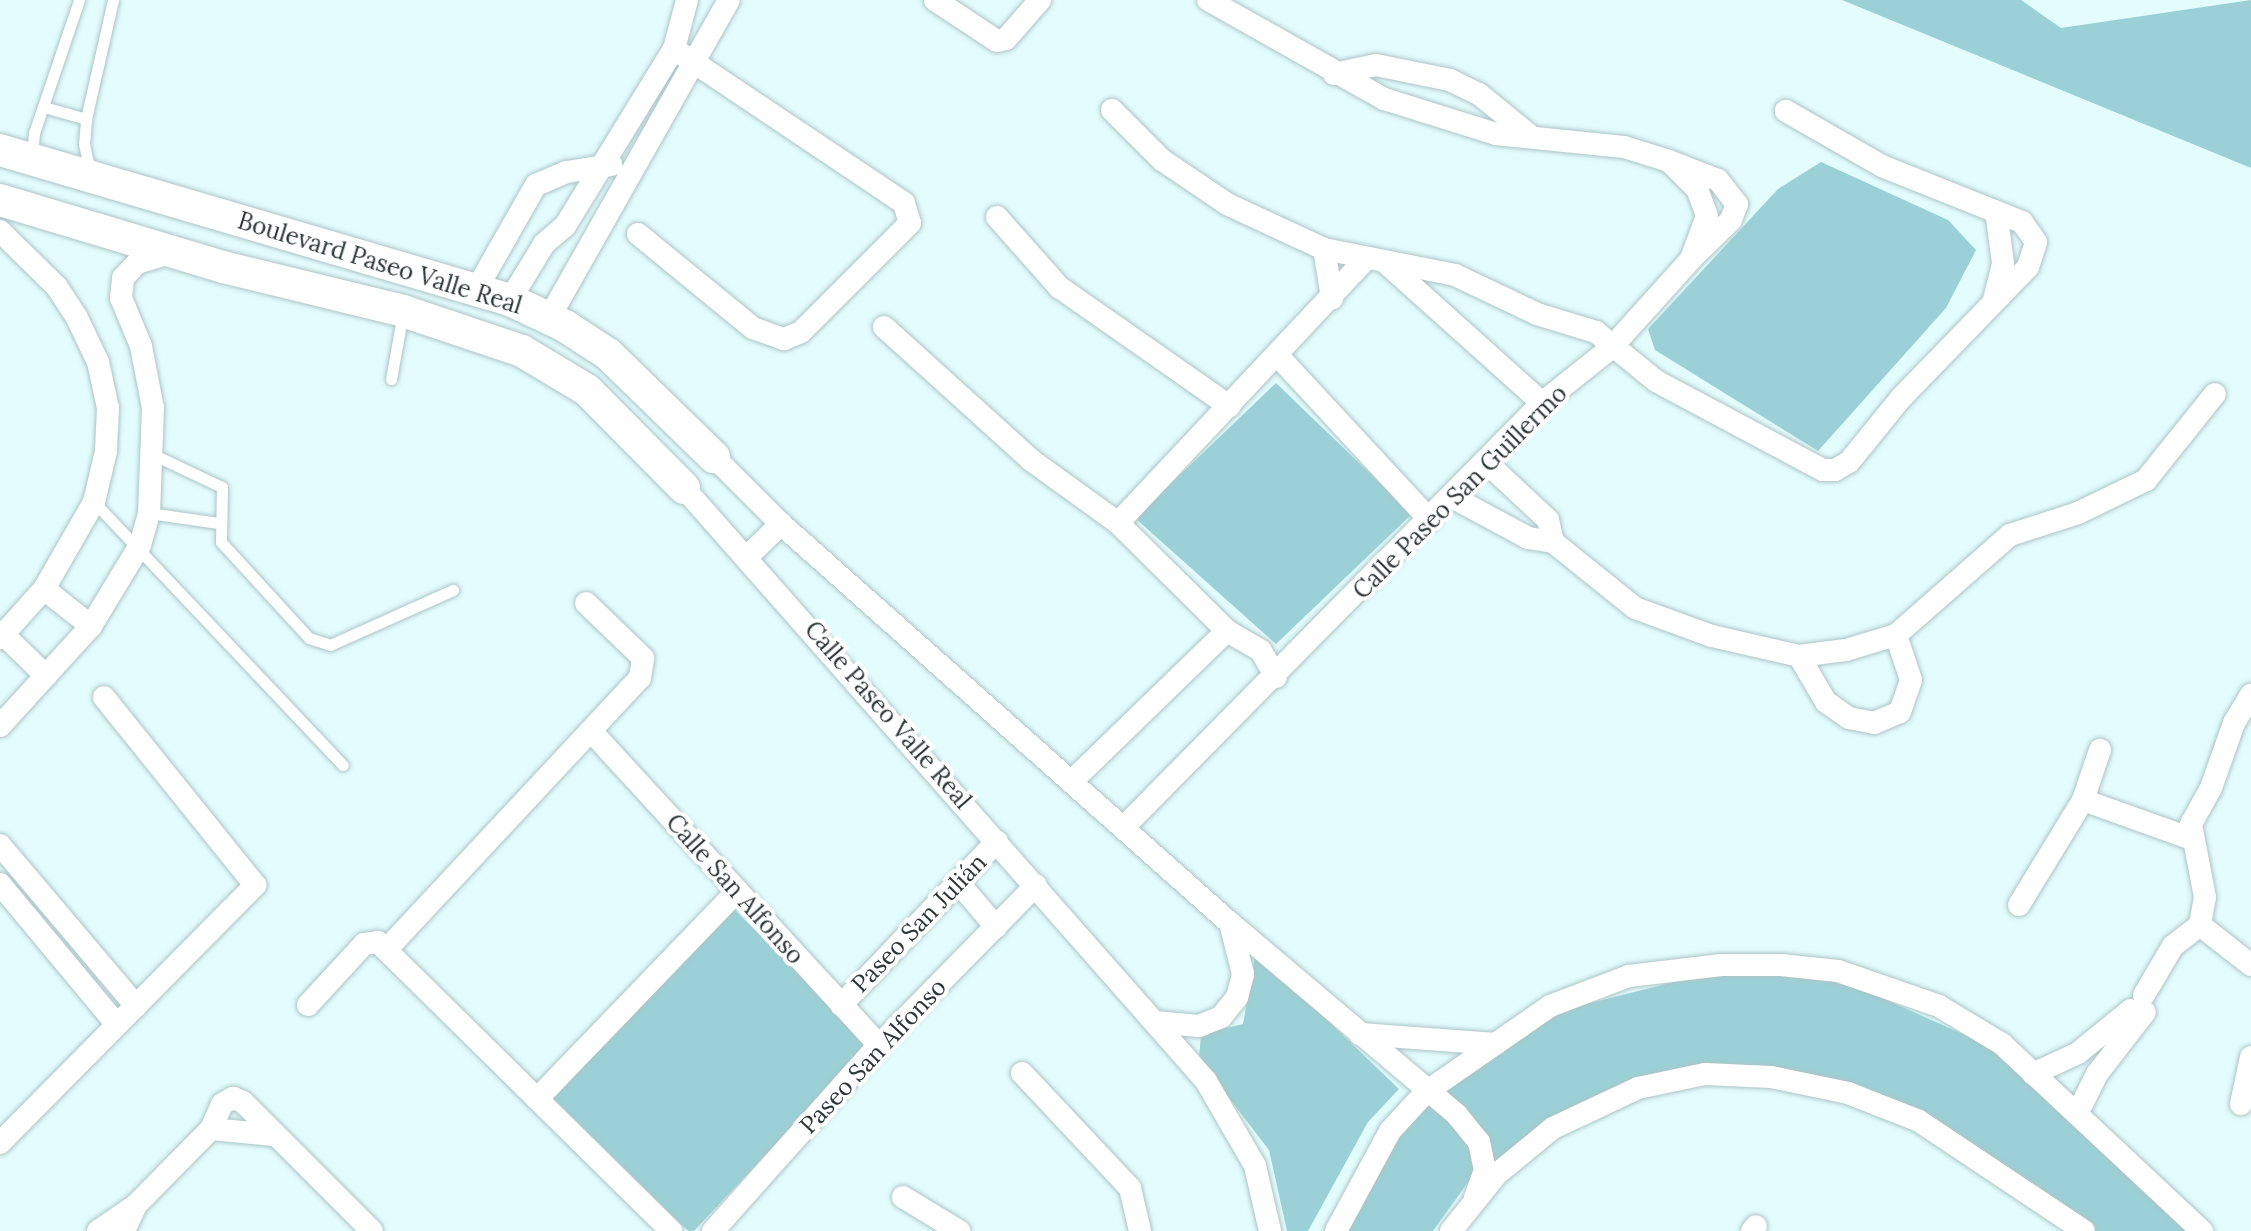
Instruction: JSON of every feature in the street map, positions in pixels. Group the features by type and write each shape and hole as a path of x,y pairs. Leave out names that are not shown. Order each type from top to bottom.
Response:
{"street":[{"path":"510,300 602,165 674,49 687,0"},
{"path":"549,318 729,0"},
{"path":"935,0 997,41 1006,39 1040,0"},
{"path":"1208,0 1334,74 1384,99 1472,128 1624,147 1669,161 1697,189 1707,216 1691,259"},
{"path":"638,234 753,328 784,339 801,332 910,223 904,203 674,49"},
{"path":"1334,74 1376,65 1450,80 1479,94 1528,134"},
{"path":"1112,110 1162,160 1227,204 1324,249 1455,275 1537,314 1596,332 1611,348 1656,381 1823,470 1849,462 1901,398 2028,267 2036,242 2022,222 1882,166 1786,111"},
{"name":"Boulevard Paseo Valle Real","path":"0,150 510,300 598,346 706,449"},
{"name":"Calle Paseo San Guillermo","path":"1124,827 1276,677 1542,403 1611,348 1691,259 1731,220 1737,204 1718,180 1669,161"},
{"path":"476,290 536,185 602,165 638,165"},
{"name":"Boulevard Paseo Valle Real","path":"0,200 223,267 403,311 522,351 566,375 614,415"},
{"path":"1993,303 2003,263 1996,211"},
{"path":"223,267 240,248 234,217"},
{"path":"997,217 1059,287 1229,406"},
{"path":"0,231 57,287 98,362 108,408 94,502 44,589 2,636 46,676"},
{"path":"1324,249 1332,298"},
{"path":"0,726 91,626 140,545 149,513 154,455 153,408 141,346 121,298 123,278 137,263 175,252"},
{"path":"1118,523 1332,298 1375,260"},
{"path":"1375,260 1542,403"},
{"path":"884,327 1031,460 1118,523 1227,631 1261,651 1276,677"},
{"path":"1279,357 1430,520"},
{"path":"614,415 643,386"},
{"path":"1452,497 1528,538 1553,542 1635,608 1712,636 1799,656 1846,650 1896,635 2010,535 2078,513 2146,480 2215,394"},
{"name":"Calle Paseo Valle Real","path":"614,415 749,555 1155,1022 1227,1112 1255,1166 1270,1231"},
{"path":"677,480 706,449 781,524 1230,923 1426,1092 1457,1115 1479,1142 1485,1170 1475,1198"},
{"path":"1486,462 1548,520 1553,542"},
{"path":"749,555 781,524"},
{"path":"44,589 91,626"},
{"path":"386,950 640,678 645,664 586,603"},
{"path":"1072,781 1227,631"},
{"path":"1799,656 1826,702 1849,718 1874,723 1900,712 1911,680 1896,635"},
{"path":"2077,1114 2097,1074 2173,946 2200,925 2205,897 2191,824 2211,788 2234,723 2251,695"},
{"path":"1,1140 255,885 104,697"},
{"name":"Calle San Alfonso","path":"592,732 879,1045"},
{"path":"2019,905 2083,800 2100,750"},
{"path":"2083,800 2192,839"},
{"name":"Paseo San Julián","path":"841,1005 997,841"},
{"path":"0,845 136,1006"},
{"path":"958,882 996,927"},
{"path":"0,884 117,1025"},
{"name":"Paseo San Alfonso","path":"713,1231 879,1045 1036,885"},
{"path":"537,1099 737,891"},
{"path":"1155,1022 1199,1026 1221,1017 1237,997 1243,974 1230,923"},
{"path":"2200,925 2251,965"},
{"path":"308,1005 364,944 378,942 671,1231"},
{"path":"1336,1231 1390,1131 1426,1092 1550,1006 1629,976 1721,965 1781,965 1838,971 1939,1006 2002,1044 2202,1231"},
{"path":"2033,1074 2078,1053 2133,1014"},
{"path":"1360,1034 1496,1044"},
{"path":"2078,1053 2097,1074"},
{"path":"2241,1104 2251,1057"},
{"path":"1022,1073 1130,1188 1140,1231"},
{"path":"1451,1231 1475,1198 1553,1128 1638,1088 1705,1074 1771,1077 1848,1093 1919,1121 2084,1231"},
{"path":"98,1231 136,1205 211,1129 222,1104 233,1098 372,1231"},
{"path":"211,1129 274,1135"},
{"path":"903,1197 959,1231"},
{"path":"124,1231 136,1205"}],"lane":[{"path":"32,159 44,107 79,0"},
{"path":"91,176 84,144 86,119 114,2"},
{"path":"44,107 86,119"},
{"path":"391,379 403,311"},
{"path":"154,455 222,487 218,523 221,542 293,625 330,645 453,590"},
{"path":"94,502 140,545 343,765"},
{"path":"149,513 218,523"}],"shaded area":[{"path":"1842,0 2021,0 2061,28 2251,0 2251,168"},
{"path":"1821,162 1948,220 1976,250 1946,308 1818,451 1655,350 1648,329 1778,189"},
{"path":"1276,383 1412,514 1276,644 1135,518"},
{"path":"731,906 869,1045 694,1231 688,1231 551,1096"},
{"path":"1256,952 1399,1089 1368,1122 1308,1231 1287,1231 1269,1150 1199,1059 1201,1034 1243,1024"},
{"path":"1722,970 1842,980 1994,1048 2190,1231 2091,1231 1851,1087 1657,1076 1563,1119 1474,1174 1433,1231 1343,1231 1400,1131 1443,1086 1554,1012"}]}
